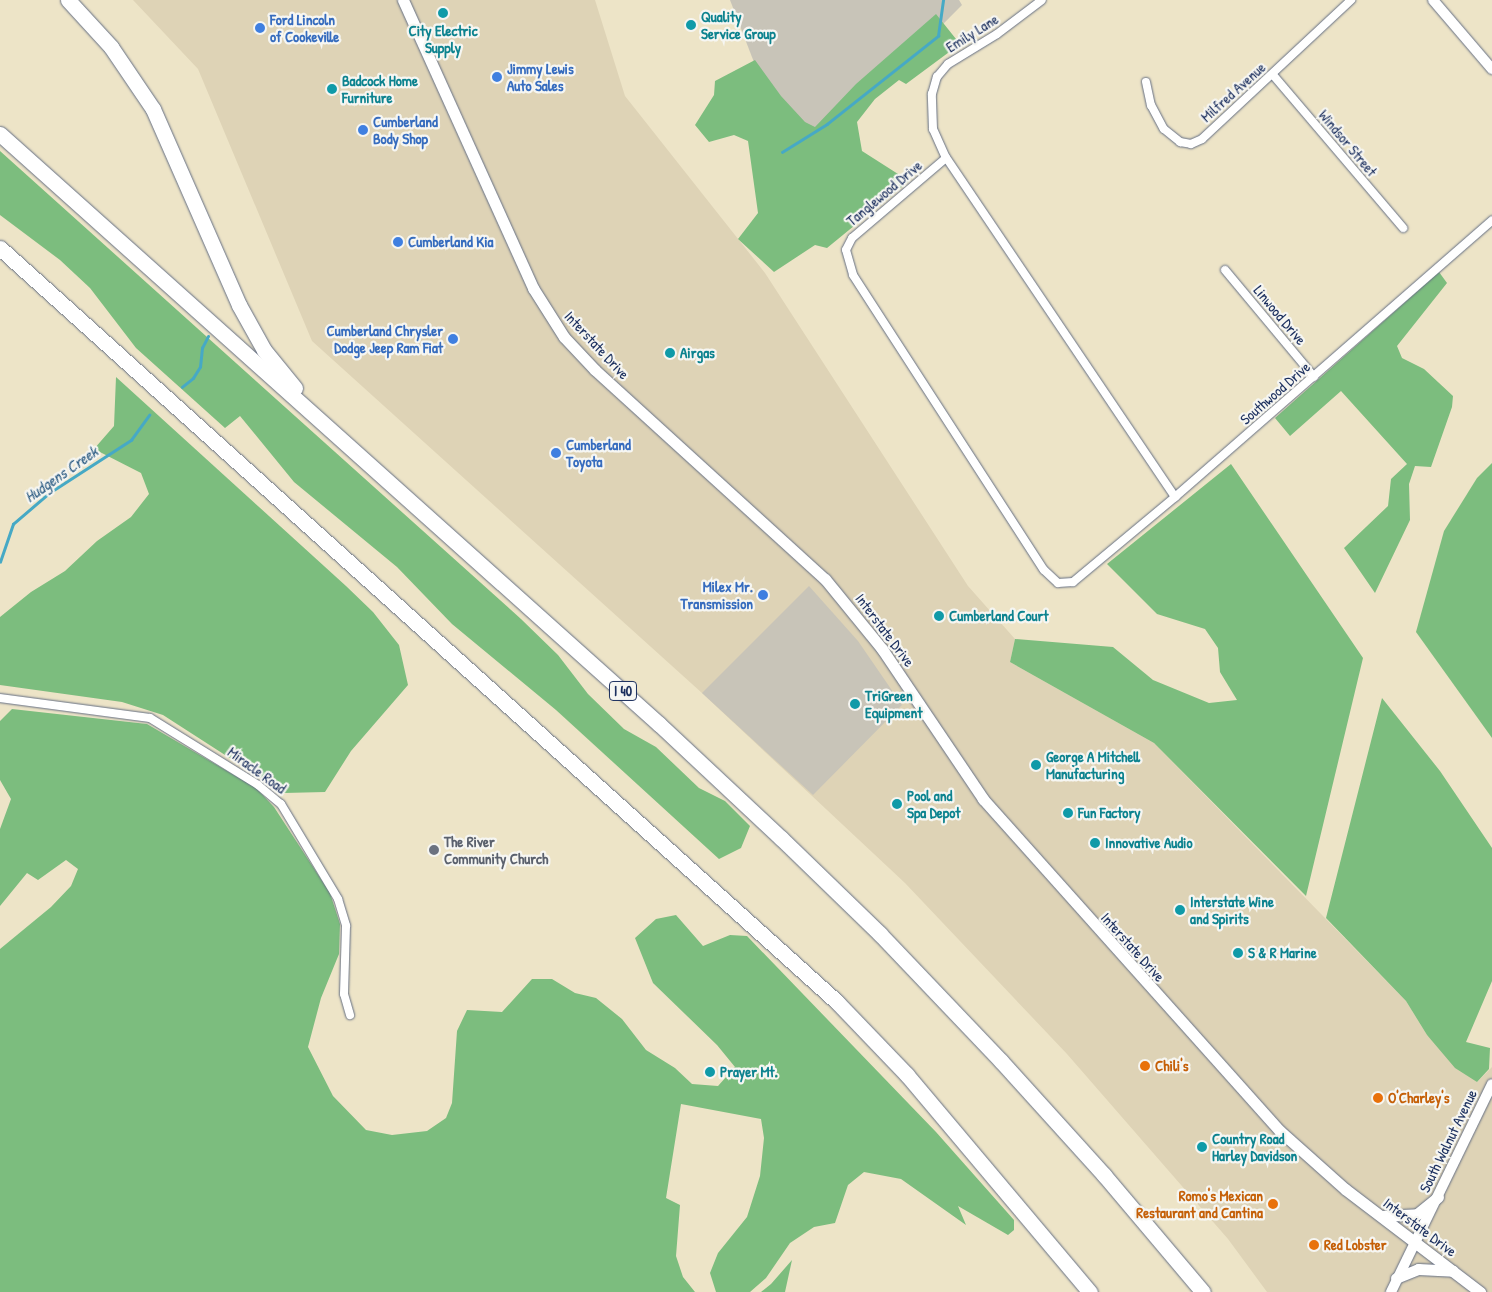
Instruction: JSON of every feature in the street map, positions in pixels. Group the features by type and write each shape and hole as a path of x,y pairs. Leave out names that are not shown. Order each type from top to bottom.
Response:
{"highway":[{"path":"68,0 111,47 154,110 239,305 264,350 324,424"},
{"name":"I 40","path":"0,134 659,724 880,934 1104,1175 1203,1292"},
{"path":"0,248 837,1002 907,1075 1090,1292"}],"main road":[{"name":"Interstate Drive","path":"403,0 533,288 564,337 595,370 825,579 882,649 979,794 1021,845 1280,1131 1317,1166 1480,1292"},
{"path":"1382,1216 1417,1214 1438,1197"},
{"path":"1396,1278 1418,1269 1453,1271"}],"street":[{"name":"Emily Lane","path":"946,158 933,129 932,94 937,77 948,64 997,34 1042,0"},
{"name":"Milfred Avenue","path":"1146,82 1151,105 1164,129 1180,142 1191,144 1202,139 1273,75 1351,0"},
{"path":"1433,0 1492,67"},
{"name":"Windsor Street","path":"1273,75 1403,228"},
{"path":"946,158 1175,497"},
{"name":"Tanglewood Drive","path":"946,158 863,226 846,250 849,264 1044,570 1058,583 1073,582"},
{"name":"Southwood Drive","path":"1073,582 1314,377 1492,220"},
{"name":"Linwood Drive","path":"1224,270 1314,377"},
{"name":"Miracle Road","path":"0,698 150,718 258,785 281,804 338,899 346,926 344,994 350,1015"},
{"name":"South Walnut Avenue","path":"1391,1292 1396,1278 1416,1242 1492,1084"}],"shaded area":[{"path":"133,0 595,0 625,96 765,273 968,586 1015,639 1010,662 1154,743 1406,1001 1427,1035 1477,1082 1492,1067 1492,1292 1267,1292 1228,1239 1067,1054 905,883 702,693 312,341 198,69"},
{"path":"730,0 959,0 962,5 818,150 772,109"},
{"path":"809,586 858,641 902,705 813,795 702,693"}],"green space":[{"path":"936,14 960,44 906,84 899,80 875,99 857,122 862,151 909,181 827,248 815,245 774,272 738,239 758,213 748,141 734,135 709,142 695,125 714,95 715,81 755,60 781,96 805,122 815,127 856,84"},
{"path":"0,151 521,619 558,655 588,694 624,729 656,747 699,788 725,801 750,826 741,848 719,859 556,710 452,624 397,567 294,482 240,416 225,428 136,348 90,288 60,260 0,215"},
{"path":"1439,272 1447,283 1397,346 1402,358 1424,369 1453,396 1452,407 1431,467 1415,466 1409,484 1410,520 1375,593 1344,548 1388,506 1391,479 1407,464 1341,391 1290,436 1275,418"},
{"path":"116,377 346,586 373,612 399,645 408,685 351,751 325,792 284,793 163,715 122,702 0,685 0,617 31,592 65,571 97,541 131,517 149,494 141,473 94,449 114,426"},
{"path":"1492,463 1492,738 1416,632 1444,531 1477,478"},
{"path":"1231,464 1363,658 1306,896 1154,743 1010,662 1015,639 1113,647 1153,680 1209,703 1237,700 1220,672 1218,648 1205,629 1157,614 1107,564"},
{"path":"1382,698 1440,771 1492,848 1492,981 1466,1042 1490,1048 1489,1069 1477,1082 1455,1068 1427,1035 1406,1001 1326,918"},
{"path":"12,709 147,724 256,788 274,807 330,893 340,924 339,954 321,998 308,1047 333,1096 366,1130 392,1135 427,1131 446,1118 452,1103 457,1031 467,1010 502,1012 532,979 552,979 575,993 596,998 622,1019 646,1050 675,1068 692,1084 718,1086 735,1067 717,1045 653,983 635,938 656,919 676,915 703,946 730,935 747,936 936,1132 1014,1220 1014,1230 1008,1235 958,1206 966,1225 901,1179 864,1172 848,1185 835,1223 814,1227 790,1243 766,1278 750,1292 716,1292 710,1273 718,1253 747,1217 760,1176 764,1138 761,1119 681,1104 666,1198 680,1205 676,1256 683,1277 695,1292 0,1292 0,949 51,907 71,886 78,869 66,860 38,880 27,873 0,906 0,829 11,799 0,780 0,721"},
{"path":"792,1260 785,1292 761,1292 771,1284"}],"waterway":[{"path":"782,152 827,124 938,36 943,0"},
{"path":"182,387 193,378 200,367 202,348 208,336"},
{"name":"Hudgens Creek","path":"0,562 13,524 49,493 131,440 149,415"}],"place":[{"name":"City Electric Supply","path":"443,13"},
{"name":"Quality Service Group","path":"691,25"},
{"name":"Ford Lincoln of Cookeville","path":"260,28"},
{"name":"Jimmy Lewis Auto Sales","path":"497,77"},
{"name":"Badcock Home Furniture","path":"332,89"},
{"name":"Cumberland Body Shop","path":"363,130"},
{"name":"Cumberland Kia","path":"398,242"},
{"name":"Cumberland Chrysler Dodge Jeep Ram Fiat","path":"453,339"},
{"name":"Airgas","path":"670,353"},
{"name":"Cumberland Toyota","path":"556,453"},
{"name":"Milex Mr. Transmission","path":"763,595"},
{"name":"Cumberland Court","path":"939,616"},
{"name":"TriGreen Equipment","path":"855,704"},
{"name":"George A Mitchell Manufacturing","path":"1036,765"},
{"name":"Pool and Spa Depot","path":"897,804"},
{"name":"Fun Factory","path":"1068,813"},
{"name":"Innovative Audio","path":"1095,843"},
{"name":"The River Community Church","path":"434,850"},
{"name":"Interstate Wine and Spirits","path":"1180,910"},
{"name":"S & R Marine","path":"1238,953"},
{"name":"Chili's","path":"1145,1066"},
{"name":"Prayer Mt.","path":"710,1072"},
{"name":"O'Charley's","path":"1378,1098"},
{"name":"Country Road Harley Davidson","path":"1202,1147"},
{"name":"Romo's Mexican Restaurant and Cantina","path":"1273,1204"},
{"name":"Red Lobster","path":"1314,1245"}]}
